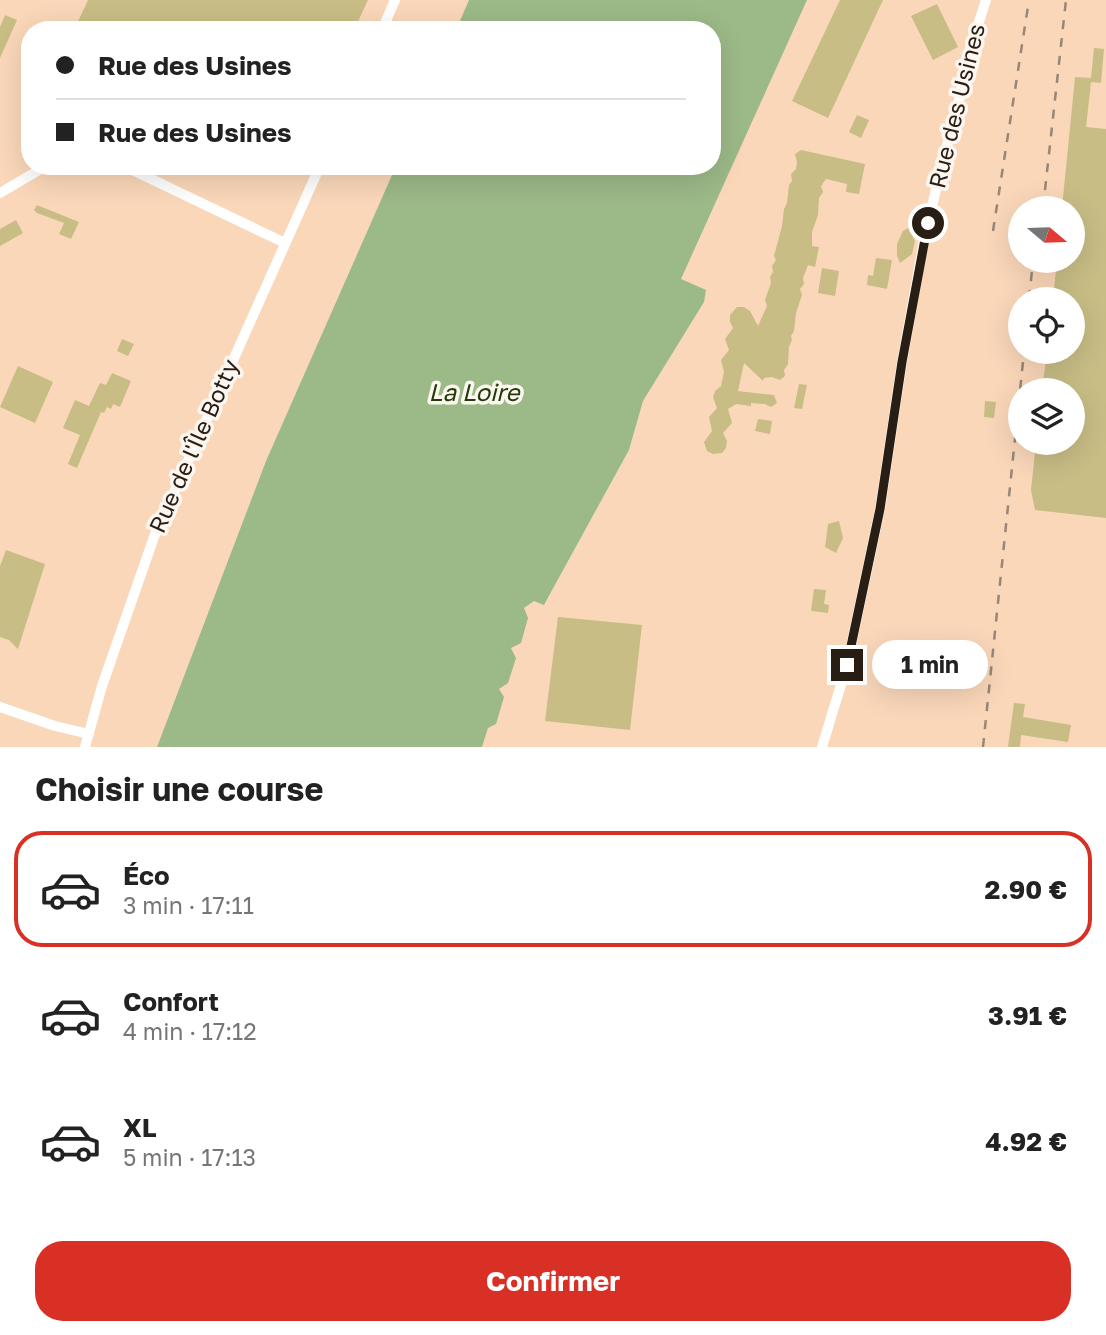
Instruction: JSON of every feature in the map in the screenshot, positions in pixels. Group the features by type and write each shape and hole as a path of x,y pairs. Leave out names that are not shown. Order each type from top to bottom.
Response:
{"street":[{"path":"386,21 395,0"},
{"name":"Rue des Usines","path":"822,747 847,665 880,509 924,240 957,111 970,45 985,0"},
{"path":"0,193 31,175"},
{"path":"143,175 285,243"},
{"name":"Rue de l'Île Botty","path":"85,747 154,537 316,175"},
{"path":"0,707 55,726 89,734"}],"shaded area":[{"path":"0,0 469,0 460,21 21,21 21,175 392,175 266,461 157,747 0,747"},
{"path":"807,0 1106,0 1106,747 482,747 524,608 534,601 545,604 629,450 643,401 704,302 680,279"}],"water":[{"name":"La Loire","path":"469,0 807,0 681,279 706,290 704,302 643,401 629,450 544,605 534,601 524,608 528,618 521,643 511,648 516,658 508,683 499,689 504,697 496,724 488,728 482,747 157,747 266,461 392,175 721,175 721,21 460,21"}],"building":[{"path":"88,0 368,0 358,21 78,21"},
{"path":"840,0 883,0 828,118 792,101"},
{"path":"937,4 958,47 933,60 911,16"},
{"path":"5,15 17,20 0,58 0,27"},
{"path":"1094,48 1104,49 1101,83 1091,82 1086,127 1106,129 1106,518 1035,510 1031,490 1035,455 1085,455 1085,378 1044,378 1045,364 1085,364 1085,287 1054,287 1056,273 1085,273 1085,196 1063,196 1075,77 1091,78"},
{"path":"857,115 869,120 861,138 849,132"},
{"path":"801,150 865,164 859,194 846,192 847,184 826,179 821,186 823,192 819,198 818,215 812,232 812,246 819,247 815,267 808,265 803,278 804,284 800,289 802,295 791,336 785,376 780,380 772,377 764,378 763,381 744,363 738,391 774,395 777,403 771,407 765,404 736,404 728,409 732,423 723,433 727,441 726,448 722,453 713,454 707,451 704,442 712,431 709,417 717,408 713,397 721,386 724,372 721,360 729,350 725,339 733,328 730,315 737,307 744,307 750,311 758,326 767,306 765,300 771,283 772,266 776,260 774,256 792,181 791,174 796,169 795,154"},
{"path":"37,205 79,222 71,239 59,234 64,223 37,213 34,210"},
{"path":"16,220 23,233 0,246 0,229"},
{"path":"908,228 915,241 912,254 900,263 897,244 903,231"},
{"path":"876,258 892,260 887,289 867,285 868,275 873,276"},
{"path":"822,268 839,271 835,296 818,293"},
{"path":"122,339 134,344 128,356 117,351"},
{"path":"18,366 53,382 35,423 0,407"},
{"path":"112,373 131,381 120,407 113,404 111,409 107,407 104,413 101,412 77,468 68,464 80,435 63,428 75,400 89,406 100,383 106,385"},
{"path":"799,384 807,385 802,409 794,408"},
{"path":"985,401 996,402 994,418 984,417"},
{"path":"758,419 772,421 770,434 755,431"},
{"path":"839,521 843,538 836,553 825,547 828,524"},
{"path":"6,550 45,564 18,649 9,640 0,637 0,566"},
{"path":"814,589 826,590 824,604 829,605 828,613 811,611"},
{"path":"558,617 642,625 630,730 545,721"},
{"path":"1014,703 1025,704 1023,717 1071,725 1068,742 1021,735 1020,747 1008,747"}],"railway":[{"path":"993,231 1029,0"},
{"path":"1044,196 1066,0"},
{"path":"1030,287 1032,273"},
{"path":"983,747 1023,364"}],"route":[{"path":"847,665 880,509 902,362 928,223"}]}
